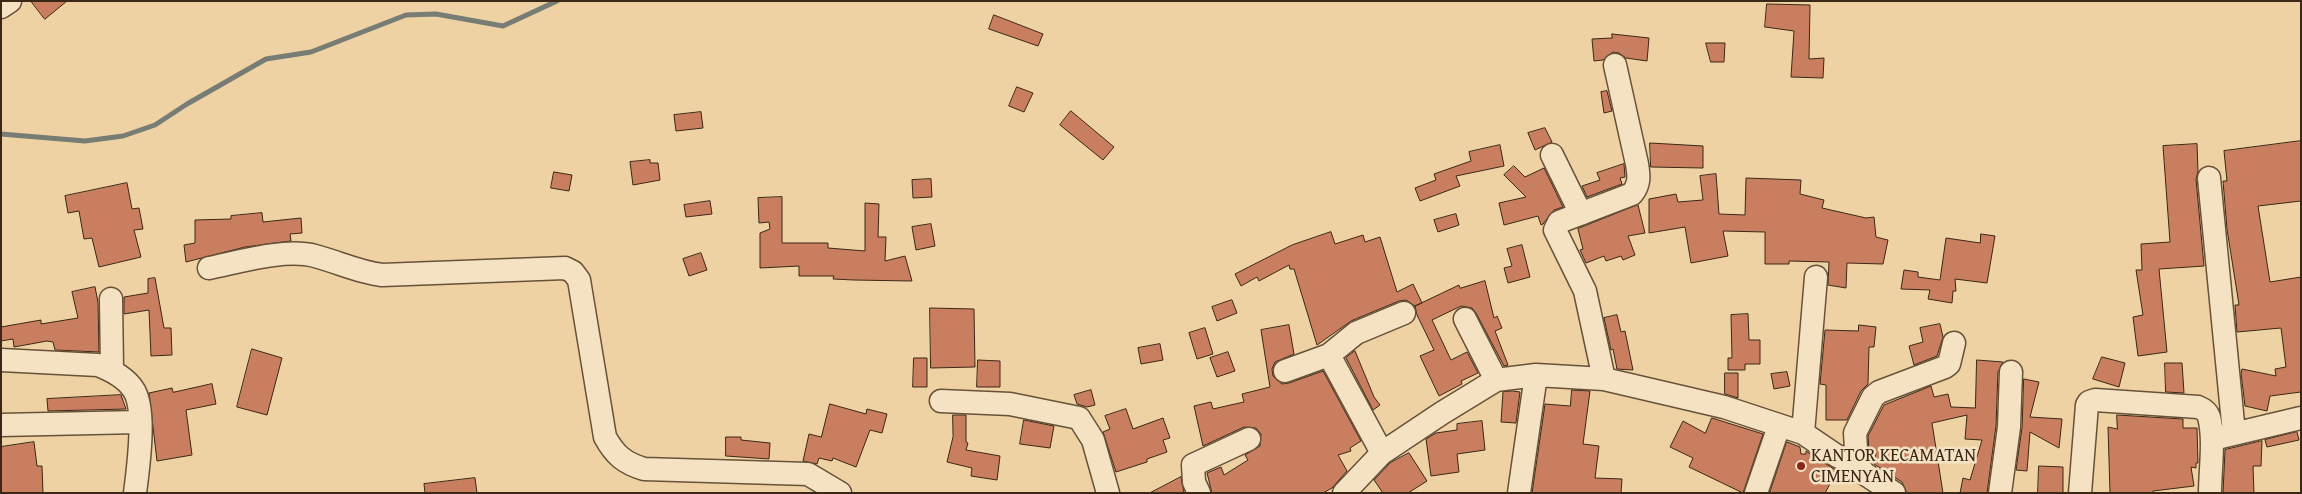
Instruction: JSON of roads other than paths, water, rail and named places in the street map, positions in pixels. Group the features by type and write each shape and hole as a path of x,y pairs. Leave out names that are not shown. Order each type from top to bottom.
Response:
{"street":[{"path":"1,7 10,1"},
{"path":"1604,379 1585,291 1555,230 1559,222 1632,194 1639,180 1615,65"},
{"path":"1552,155 1581,214"},
{"path":"2209,178 2234,433"},
{"path":"209,268 269,256 300,254 314,255 364,273 382,275 565,268 573,272 579,280 605,436 614,453 627,464 644,469 808,474 840,493"},
{"path":"1804,433 1816,277"},
{"path":"111,298 112,370"},
{"path":"1285,371 1329,355 1356,333 1404,313"},
{"path":"1465,319 1496,380"},
{"path":"1857,465 1855,433 1873,397 1880,392 1934,373 1945,367 1949,364 1954,343"},
{"path":"1329,355 1382,453"},
{"path":"3,361 98,365 112,370 134,389 140,406 140,449 135,493"},
{"path":"2000,493 2009,427 2011,372"},
{"path":"1519,493 1536,375"},
{"path":"1344,493 1382,453 1496,380 1536,375 1604,379 1716,405 1804,433 1837,456 1857,465 1865,474 1894,493"},
{"path":"2080,493 2089,402 2095,400 2198,407 2205,411 2208,418 2210,441 2210,493"},
{"path":"941,401 1010,404 1079,418 1093,440 1108,493"},
{"path":"2210,441 2234,433 2301,418"},
{"path":"1,425 139,422"},
{"path":"1756,493 1779,426"},
{"path":"1199,493 1194,482 1193,465 1249,439"}],"waterway":[{"path":"1,134 85,141 123,136 155,125 187,104 266,59 311,52 406,15 436,14 503,26 557,1"}],"place":[{"name":"KANTOR KECAMATAN CIMENYAN","path":"1801,466"}]}
